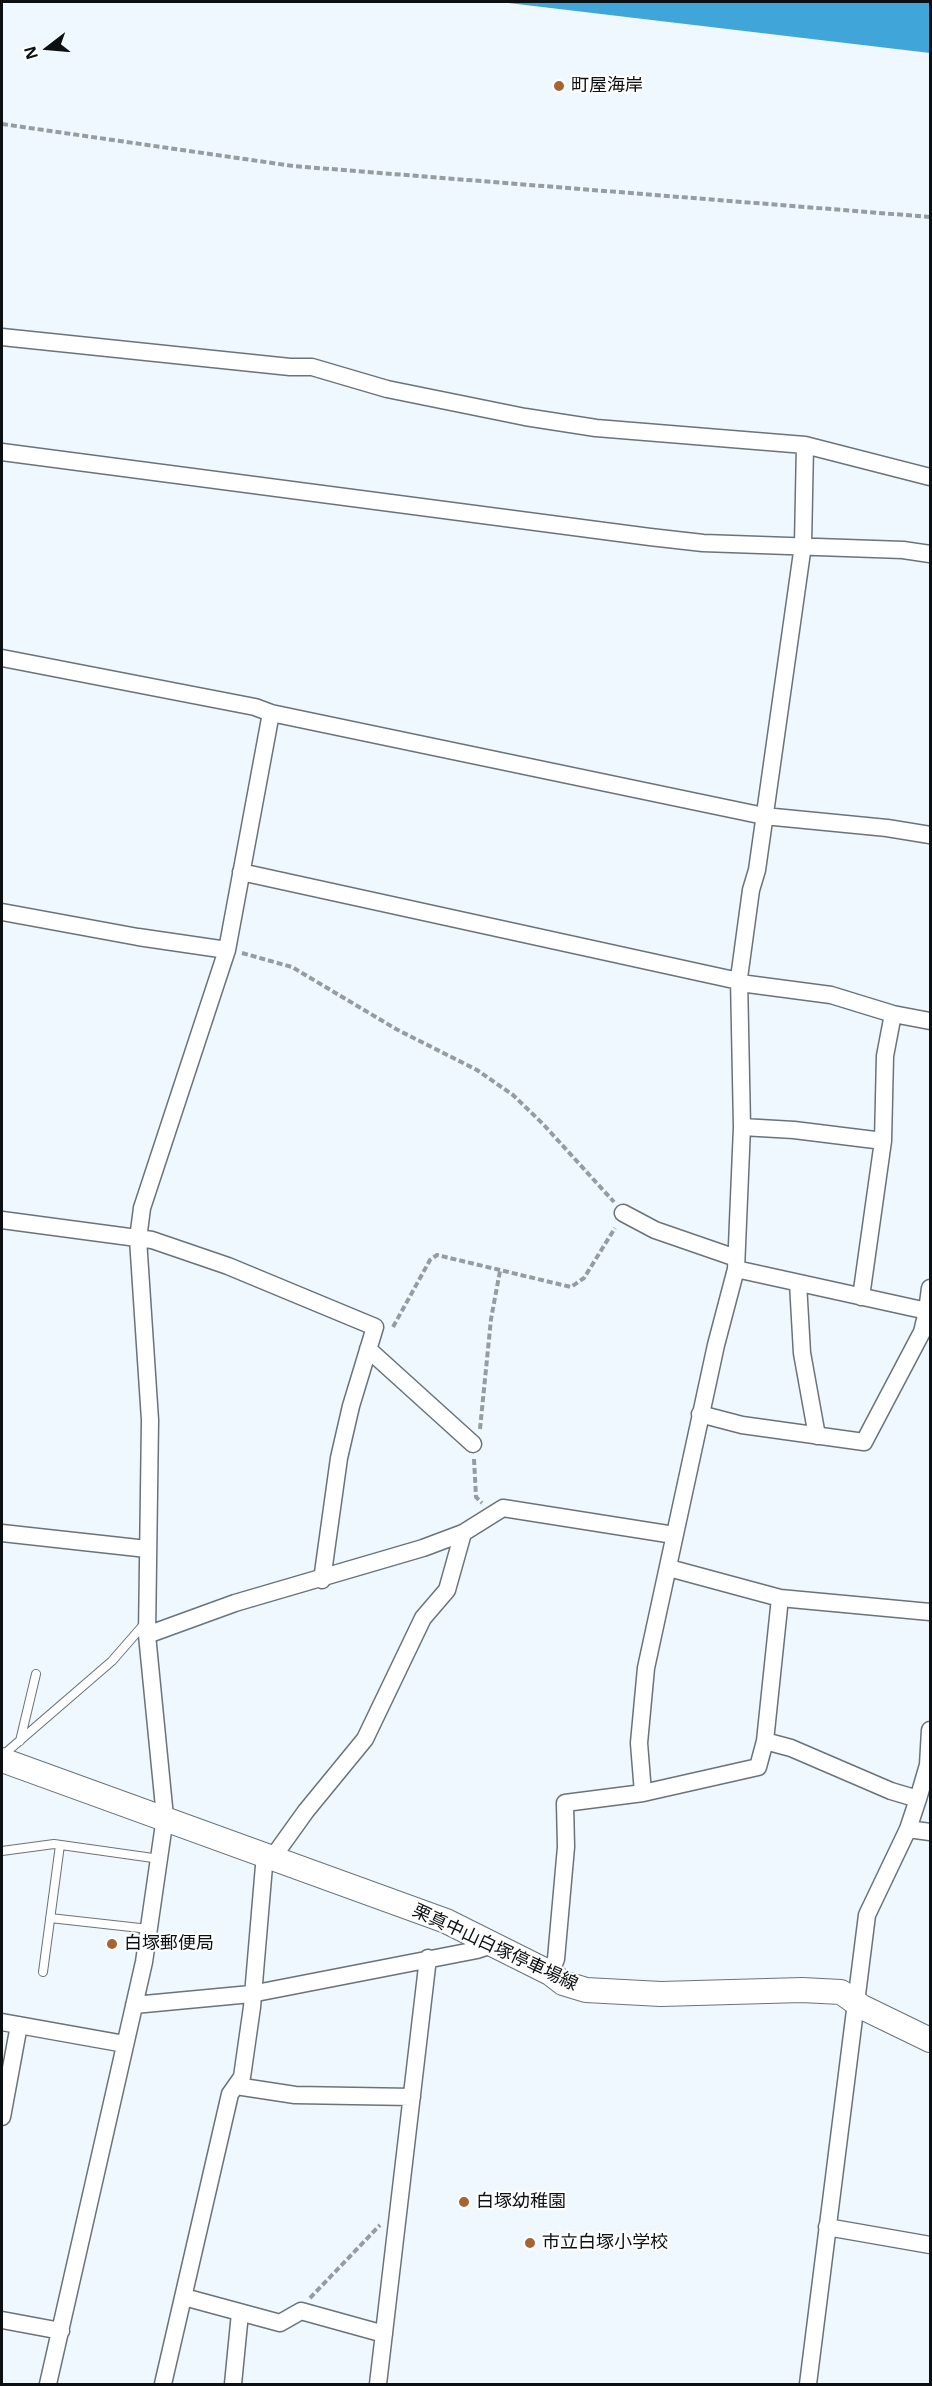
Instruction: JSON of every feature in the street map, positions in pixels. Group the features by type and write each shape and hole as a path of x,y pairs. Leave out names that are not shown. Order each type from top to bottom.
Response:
{"main road":[{"name":"栗真中山白塚停車場線","path":"2,1758 447,1921 550,1973 563,1983 586,1989 661,1994 841,1992 855,2003 930,2040"}],"street":[{"path":"2,337 290,367 312,367 387,388 565,424 805,445 930,477"},
{"path":"642,1793 639,1743 646,1668 700,1414 736,1263 742,1127 740,981 802,545 805,445"},
{"path":"2,452 703,543 802,545 903,550 930,554"},
{"path":"2,658 255,707 271,713 764,816 887,828 930,835"},
{"path":"48,2385 134,2005 149,1929 165,1817 147,1627 150,1420 138,1239 142,1208 227,950 271,713"},
{"path":"241,872 734,980 831,995 893,1014 930,1021"},
{"path":"2,912 138,937 227,950"},
{"path":"861,1297 883,1141 885,1056 893,1014"},
{"path":"742,1127 883,1141"},
{"path":"623,1214 655,1230 736,1263 798,1283 929,1312"},
{"path":"2,1220 152,1240 228,1266 375,1327 339,1458 321,1580"},
{"path":"798,1283 802,1353 817,1437"},
{"path":"700,1414 742,1425 864,1442 922,1332 929,1312 930,1288"},
{"path":"368,1349 473,1444"},
{"path":"147,1627 321,1580 463,1533 503,1508 674,1535"},
{"path":"2,1533 147,1549"},
{"path":"163,2385 230,2094 242,2077 269,1856 365,1739 423,1618 447,1590 463,1533"},
{"path":"669,1568 780,1598 930,1612"},
{"path":"550,1973 556,1959 565,1858 565,1803 642,1793 758,1767 765,1741 780,1598"},
{"path":"808,2385 867,1915 908,1828 918,1799 928,1765 930,1730"},
{"path":"765,1741 791,1748 891,1791 918,1799"},
{"path":"908,1828 930,1833"},
{"path":"134,2005 251,1994 477,1950 492,1945"},
{"path":"378,2385 428,1958"},
{"path":"2,2022 125,2044"},
{"path":"2,2117 19,2025"},
{"path":"236,2086 295,2095 412,2097"},
{"path":"827,2227 930,2245"},
{"path":"184,2298 280,2324 302,2311 384,2334"},
{"path":"233,2385 240,2313"},
{"path":"2,2320 61,2331"}],"lane":[{"path":"2,1758 147,1627"},
{"path":"20,1741 36,1674"},
{"path":"43,1972 60,1845"},
{"path":"2,1851 60,1845 160,1859"},
{"path":"50,1918 149,1929"}],"path":[{"path":"2,124 293,166 930,217"},
{"path":"227,950 292,967 396,1029 477,1070 513,1095 543,1124 623,1214 584,1278 571,1287 437,1255 430,1260 390,1332 375,1327"},
{"path":"493,1514 476,1497 473,1444 479,1430 491,1319 500,1271"},
{"path":"302,2311 312,2295 399,2205"}],"water":[{"path":"500,2 930,2 930,53"}],"place":[{"name":"町屋海岸","path":"559,86"},
{"name":"白塚郵便局","path":"112,1944"},
{"name":"白塚幼稚園","path":"464,2202"},
{"name":"市立白塚小学校","path":"530,2243"}]}
